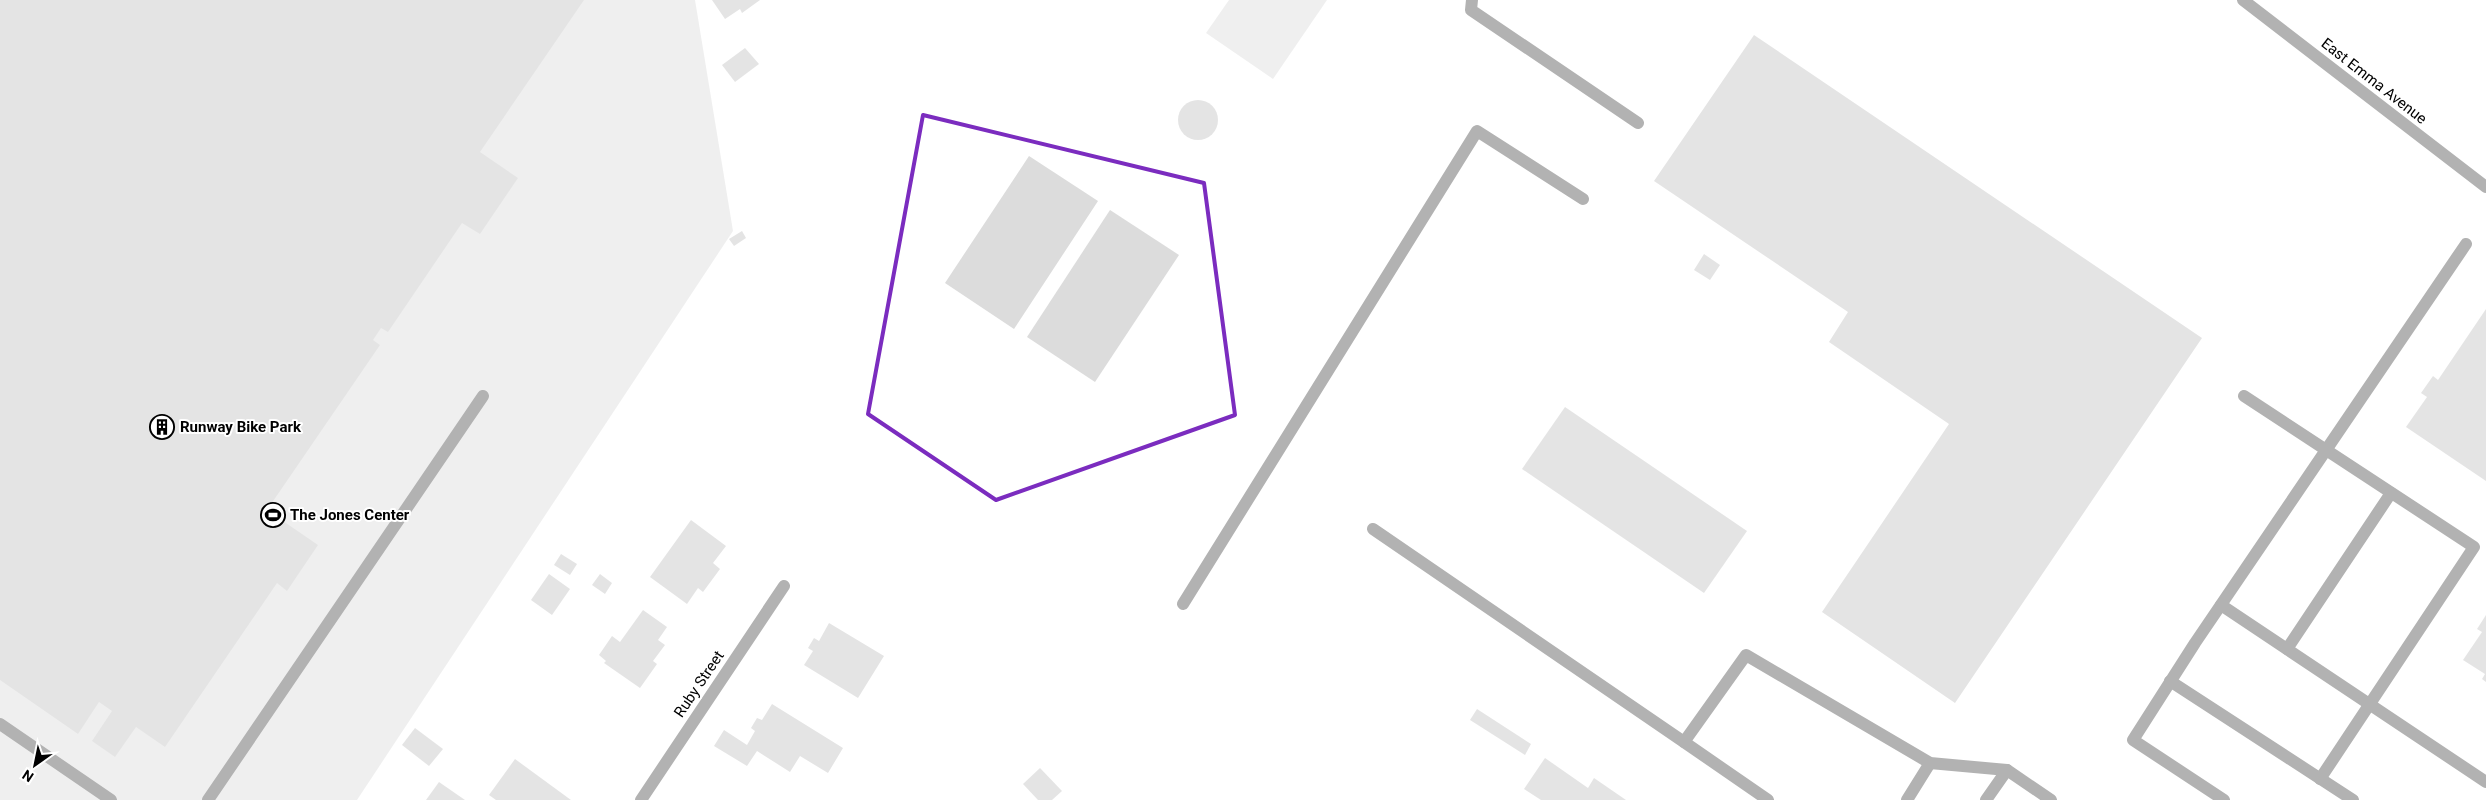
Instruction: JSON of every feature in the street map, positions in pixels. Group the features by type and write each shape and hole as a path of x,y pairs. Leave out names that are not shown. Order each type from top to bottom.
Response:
{"street":[{"path":"1472,0 1472,10 1638,123"},
{"name":"East Emma Avenue","path":"2243,0 2486,187"},
{"path":"1183,604 1477,131 1583,199"},
{"path":"2224,800 2133,740 2221,605 2466,244"},
{"path":"208,800 482,396"},
{"path":"2244,396 2474,548 2320,779"},
{"path":"2287,649 2391,493"},
{"path":"1373,529 1768,800"},
{"name":"Ruby Street","path":"640,800 784,586"},
{"path":"2221,605 2486,782"},
{"path":"1684,742 1746,655 1930,762 2007,770 2051,800"},
{"path":"2170,682 2353,800"},
{"path":"0,724 111,800"},
{"path":"1907,800 1930,762"},
{"path":"1986,800 2007,770"}],"highlighted area":[{"path":"923,115 1204,183 1235,415 996,500 868,414"}],"shaded area":[{"name":"The Jones Center","path":"0,0 695,0 733,231 357,800 0,800"},
{"path":"1229,0 1327,0 1273,79 1206,33"},
{"path":"1029,156 1098,201 1014,329 945,283"},
{"path":"1110,210 1179,255 1095,382 1027,337"}],"building":[{"name":"Runway Bike Park","path":"0,0 584,0 480,152 518,178 480,234 462,223 388,332 381,328 373,340 380,345 267,510 318,545 287,591 277,583 165,747 136,727 115,757 92,741 112,711 99,702 78,734 0,680"},
{"path":"712,0 760,0 742,13 740,9 725,19"},
{"path":"1754,35 2202,338 1955,703 1822,612 1949,424 1829,342 1848,312 1654,181"},
{"path":"745,48 759,64 735,82 722,65"},
{"path":"1202,100 1209,103 1215,109 1218,120 1217,128 1209,137 1202,140 1194,140 1187,137 1179,128 1178,116 1181,109 1190,101"},
{"path":"742,231 746,238 734,246 729,239"},
{"path":"1704,254 1720,265 1710,280 1694,270"},
{"path":"2486,309 2486,481 2406,427 2427,397 2421,393 2433,376 2438,380"},
{"path":"1565,407 1747,531 1704,593 1522,469"},
{"path":"691,520 726,546 713,563 720,569 703,592 698,588 687,604 650,577"},
{"path":"561,554 577,564 570,575 554,565"},
{"path":"549,574 570,589 552,615 531,600"},
{"path":"600,574 612,583 605,594 592,585"},
{"path":"643,610 667,627 658,640 665,645 653,661 657,664 640,688 604,663 606,661 599,655 612,636 620,642"},
{"path":"2486,615 2486,682 2482,679 2485,674 2463,660 2482,632 2477,629"},
{"path":"829,623 884,656 858,698 804,665 813,651 808,648 814,638 819,641"},
{"path":"772,704 843,748 828,773 800,756 790,772 757,751 747,766 714,746 724,730 747,745 755,731 751,728 757,718 762,720"},
{"path":"1477,709 1531,744 1525,755 1470,720"},
{"path":"415,728 443,749 429,766 402,745"},
{"path":"1545,758 1588,788 1594,778 1626,800 1541,800 1524,789"},
{"path":"515,759 571,800 496,800 489,795"},
{"path":"1040,768 1062,791 1052,800 1038,800 1023,784"},
{"path":"439,782 465,800 426,800"}],"place":[{"name":"Runway Bike Park","path":"162,427"},
{"name":"The Jones Center","path":"273,515"}]}
